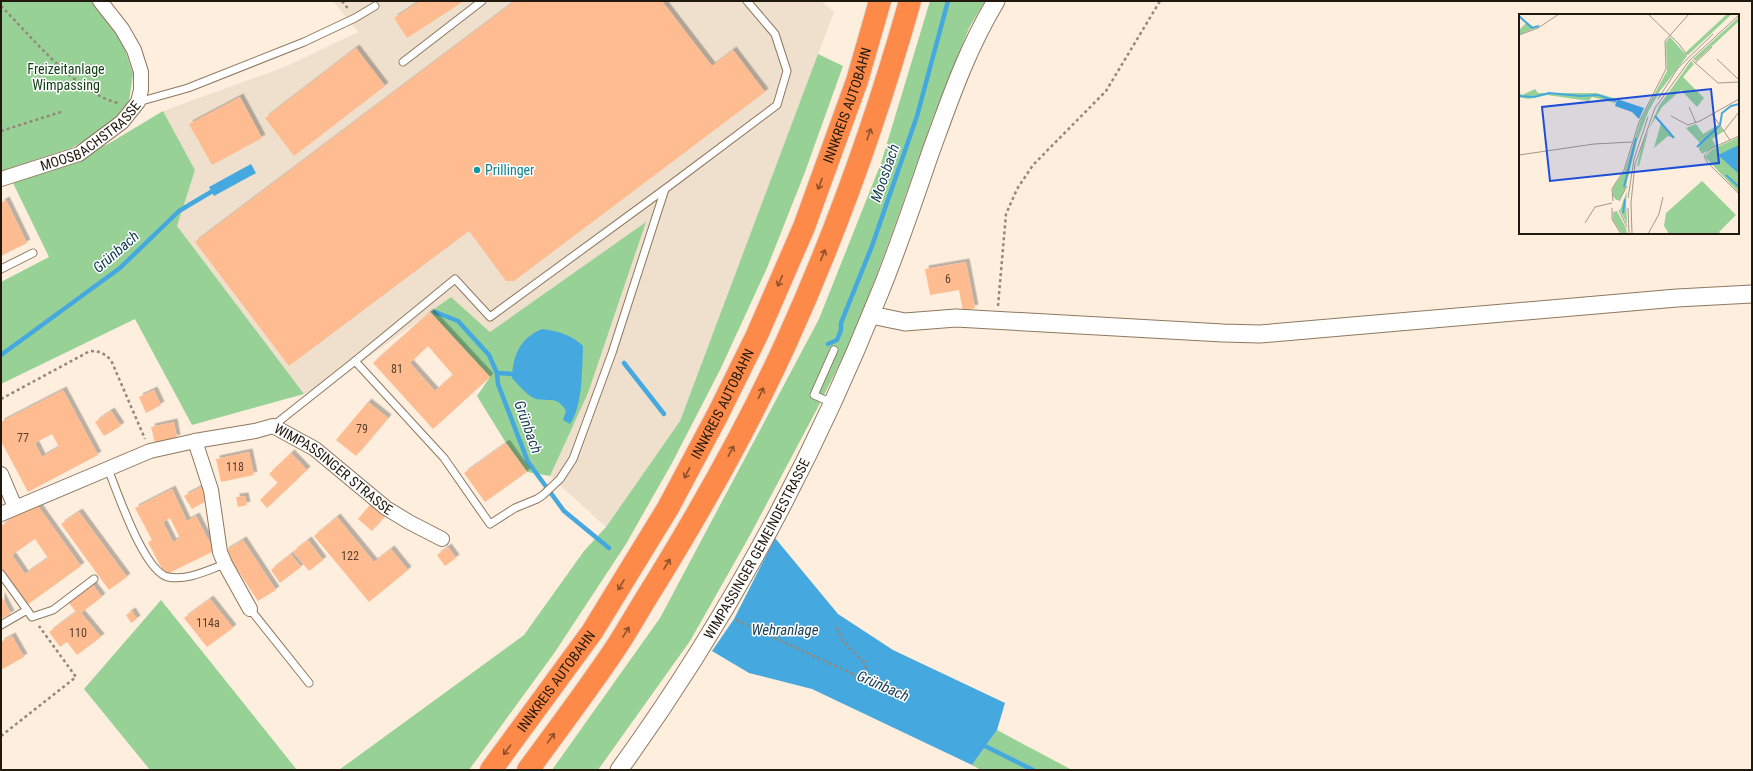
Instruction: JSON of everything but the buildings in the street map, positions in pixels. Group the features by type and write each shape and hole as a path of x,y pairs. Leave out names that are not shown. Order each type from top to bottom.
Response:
{"highway":[{"name":"INNKREIS AUTOBAHN","path":"491,770 592,632 668,508 718,414 757,334 804,227 857,81 880,1"},
{"name":"INNKREIS AUTOBAHN","path":"528,770 617,646 694,521 744,428 786,344 832,234 868,137 894,57 910,1"}],"street":[{"name":"MOOSBACHSTRASSE","path":"1,179 79,154 122,122 138,102 141,90 141,72 134,50 122,29 100,1"},
{"name":"WIMPASSINGER GEMEINDESTRASSE","path":"619,770 668,699 743,577 778,512 832,403 871,315 906,224 963,64 979,29 996,1"},
{"path":"871,315 905,322 950,318 1260,334 1677,298 1752,294"},
{"name":"WIMPASSINGER STRASSE","path":"1,514 150,451 194,441 255,431 273,426 315,449 386,508 442,539"},
{"path":"194,441 211,490 220,552 250,609"},
{"path":"1,474 15,507"}],"lane":[{"path":"403,62 482,1"},
{"path":"273,426 355,361 455,278 490,317 665,190 777,105 787,71 775,34 747,1"},
{"path":"138,102 188,88 304,42 356,18 374,6"},
{"path":"355,361 444,458 490,524 515,508 537,499 560,479 573,459 612,354 665,190"},
{"path":"1,269 33,253"},
{"path":"832,403 814,395 834,350"},
{"path":"108,468 139,545 157,569 167,577 178,578 189,576 225,564"},
{"path":"1,574 32,617 53,610 94,579"},
{"path":"250,609 309,683"},
{"path":"1,625 27,610"}],"path":[{"path":"997,320 1006,214 1017,189 1034,165 1106,91 1160,1"},
{"path":"1,6 73,80 103,98 118,103 138,102"},
{"path":"1,131 64,111"},
{"path":"1,399 90,351 99,351 111,360 150,451"},
{"path":"722,612 870,682 864,662 842,640 836,625"},
{"path":"1,736 76,677 32,617"}],"shaded area":[{"path":"333,1 821,1 834,12 680,421 606,527 540,467 515,354 451,297 351,370 304,394 176,226 195,170 163,111 287,66 358,32"}],"green space":[{"name":"Freizeitanlage Wimpassing","path":"1,1 92,1 120,34 133,74 129,101 111,127 71,148 1,171"},
{"path":"930,1 985,1 969,28 932,120 854,335 817,409 749,537 690,641 598,770 552,770 660,618 819,319 881,163"},
{"path":"818,54 843,66 805,172 767,268 720,370 672,463 626,544 555,652 469,770 339,770 524,635 584,551 606,527 680,421"},
{"path":"163,111 195,170 177,226 304,394 192,425 135,319 1,384 1,282 49,257 13,183 108,144"},
{"path":"646,222 588,393 550,476 527,472 506,443 477,396 490,377 430,312 451,297 490,332"},
{"path":"161,600 297,770 150,770 84,689"},
{"path":"997,730 1072,770 981,770 972,765"}],"water":[{"path":"251,164 256,173 214,196 209,187"},
{"path":"542,329 564,334 579,342 583,346 580,397 570,424 563,420 566,411 563,406 553,400 536,399 526,393 512,378 514,362 519,348 528,337"},
{"name":"Wehranlage","path":"775,538 838,614 893,650 1005,703 997,730 972,765 812,689 749,673 712,651 734,619"}],"waterway":[{"name":"Moosbach","path":"828,344 837,340 841,330 841,323 872,246 917,116 948,1"},
{"name":"Grünbach","path":"1,355 120,268 179,211 216,189"},
{"name":"Grünbach","path":"435,312 458,321 489,355 497,373 498,384 528,462 564,511 609,548"},
{"path":"624,363 664,414"},
{"path":"497,373 512,374"},
{"name":"Grünbach","path":"981,744 1033,770"}],"place":[{"name":"Prillinger","path":"477,170"}]}
